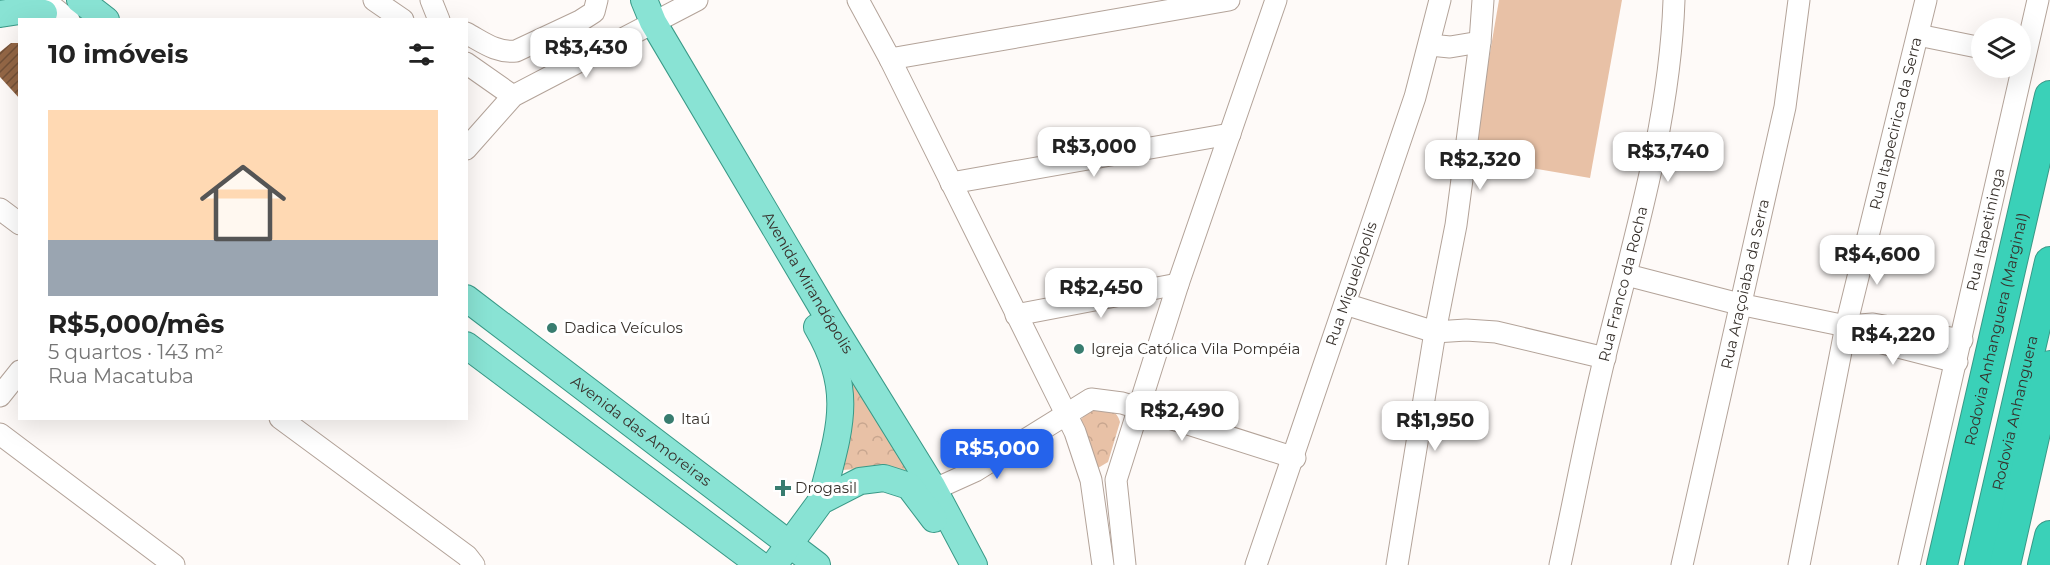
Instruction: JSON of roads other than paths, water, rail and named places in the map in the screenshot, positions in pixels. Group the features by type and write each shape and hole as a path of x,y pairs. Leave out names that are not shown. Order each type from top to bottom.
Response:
{"highway":[{"name":"Rodovia Anhanguera (Marginal)","path":"1942,565 2050,96"},
{"name":"Rodovia Anhanguera","path":"1980,565 2050,261"},
{"name":"Rodovia Anhanguera","path":"2005,565 2050,366"},
{"path":"2043,565 2050,536"}],"main road":[{"path":"80,0 103,18"},
{"name":"Avenida Mirandópolis","path":"627,0 645,17 830,321 921,486 974,565"},
{"path":"0,14 41,8"},
{"name":"Avenida Mirandópolis","path":"645,17 829,348 841,388 842,408 838,437 821,501"},
{"name":"Avenida das Amoreiras","path":"468,300 780,560"},
{"name":"Avenida das Amoreiras","path":"468,346 780,560 817,565"},
{"path":"780,560 821,501 860,481 884,478 921,486 922,500 964,565"}],"street":[{"path":"66,0 88,18"},
{"path":"374,0 398,12"},
{"path":"468,146 513,96 645,17 697,0"},
{"path":"858,0 890,59 1066,413 1091,480 1103,565"},
{"path":"890,59 1229,0"},
{"path":"1125,565 1116,480 1178,284 1276,0"},
{"name":"Rua Miguelópolis","path":"1256,565 1295,458 1415,97 1440,0"},
{"path":"1397,565 1435,332 1456,225 1480,42 1483,0"},
{"name":"Rua Franco da Rocha","path":"1560,565 1605,358 1652,165 1672,46 1674,0"},
{"name":"Rua Araçoiaba da Serra","path":"1682,565 1785,107 1799,0"},
{"name":"Rua Itapecirica da Serra","path":"1798,565 1846,326 1926,0"},
{"name":"Rua Itapetininga","path":"2031,24 2038,0"},
{"path":"468,34 495,49 505,52 516,51 580,21 595,6"},
{"path":"41,8 64,18"},
{"path":"1918,35 1971,46"},
{"path":"1430,45 1462,46 1480,42"},
{"path":"468,64 513,96"},
{"name":"Rua Itapetininga","path":"1909,565 1962,340 2017,78"},
{"path":"951,183 1230,134"},
{"path":"0,210 18,223"},
{"path":"1627,275 1739,304 1846,326 1873,324 1962,340"},
{"path":"1016,315 1178,284"},
{"path":"1345,304 1435,332 1466,330 1496,332 1605,358"},
{"path":"468,315 780,560"},
{"path":"1846,326 1871,340 1957,362"},
{"path":"468,334 780,560"},
{"path":"0,396 18,374"},
{"path":"921,486 944,485 975,471 1091,399 1104,399 1138,408 1295,458"},
{"path":"283,420 467,556 474,565"},
{"path":"0,434 174,565"},
{"path":"1091,480 1116,480"}],"place":[{"name":"Dadica Veículos","path":"552,328"},
{"name":"Igreja Católica Vila Pompéia","path":"1079,349"},
{"name":"Itaú","path":"669,419"},
{"name":"Drogasil","path":"783,488"}]}
